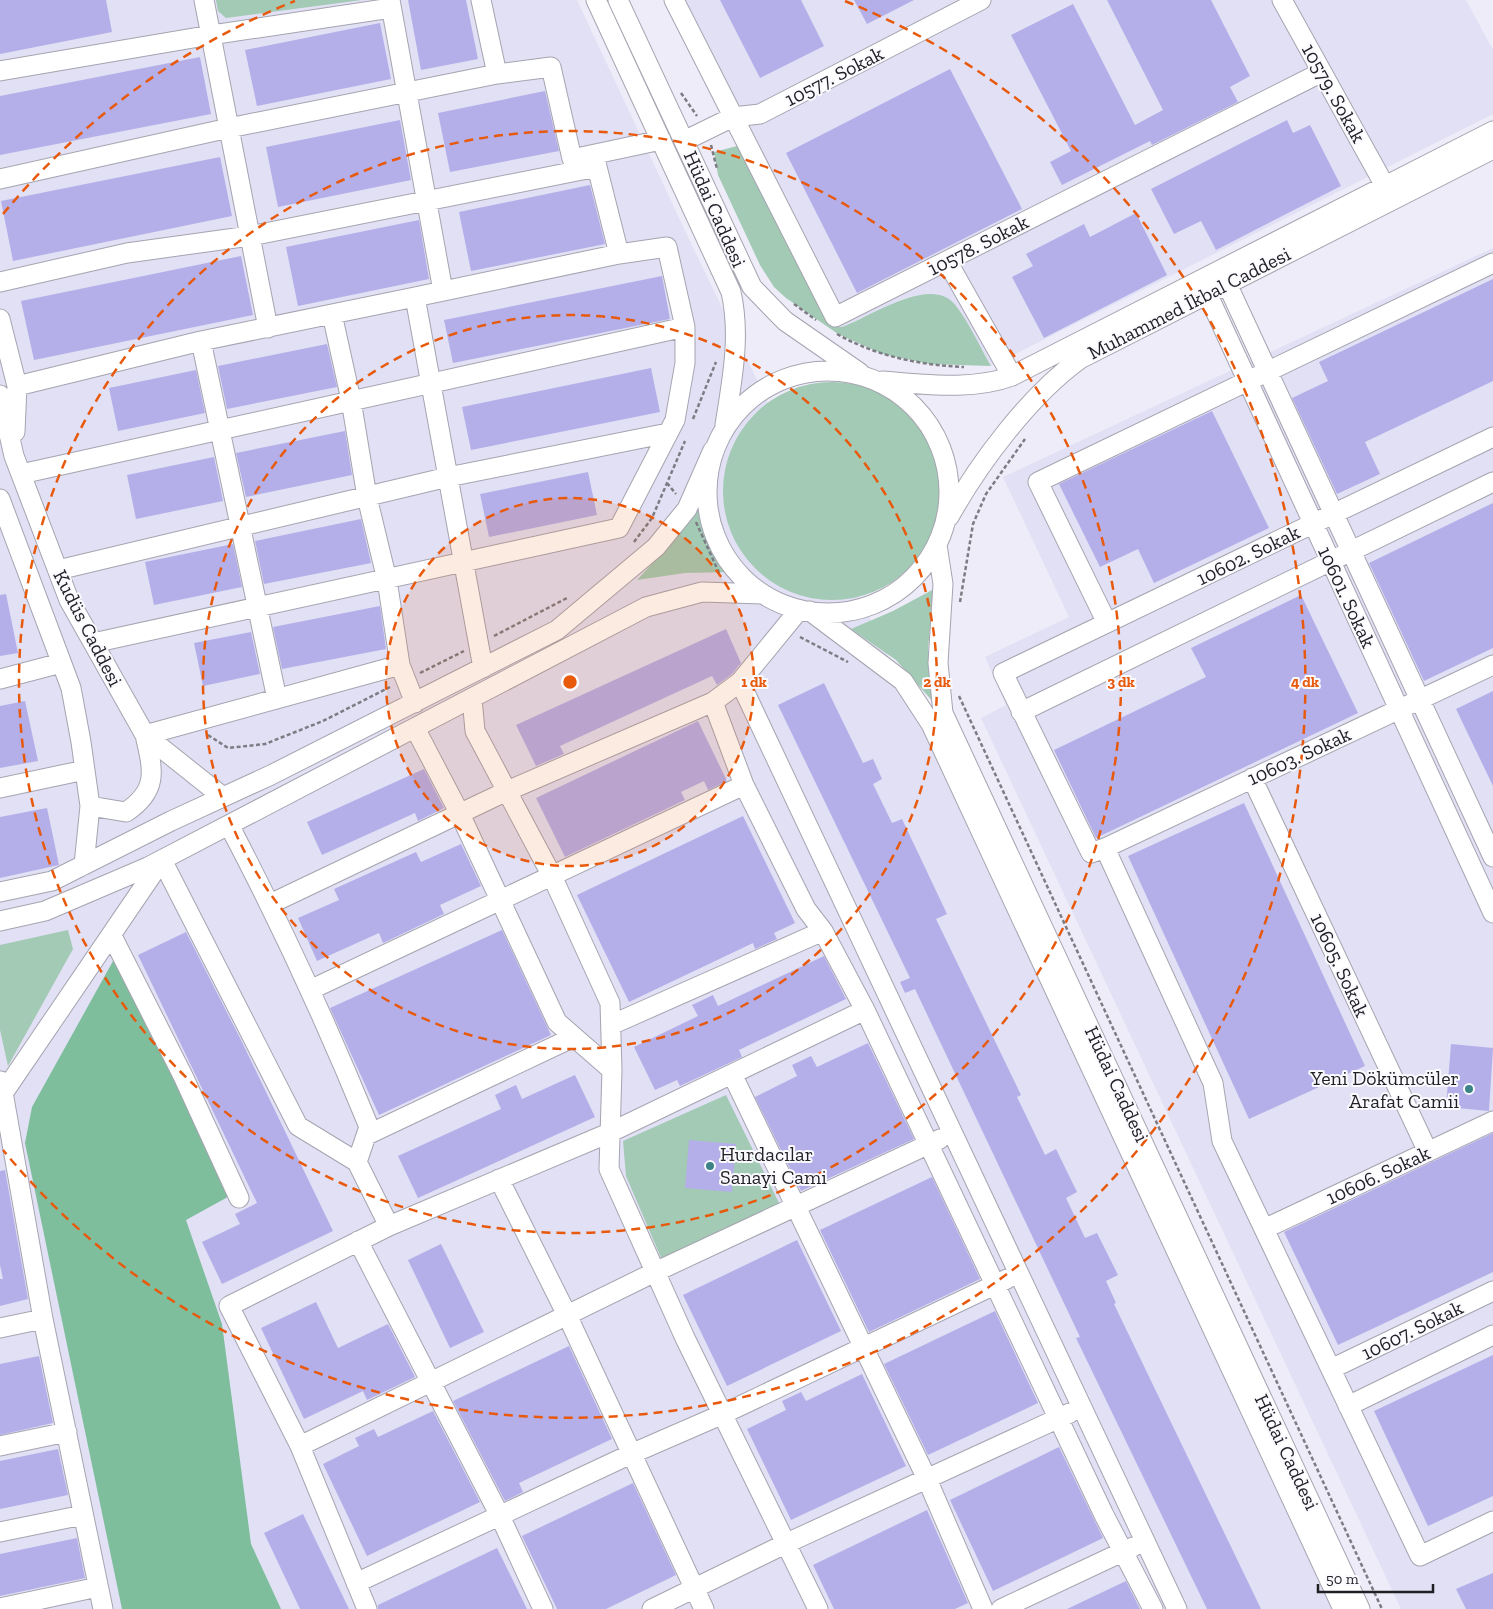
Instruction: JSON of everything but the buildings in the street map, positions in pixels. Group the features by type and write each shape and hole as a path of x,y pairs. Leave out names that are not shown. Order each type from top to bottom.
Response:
{"street":[{"path":"204,0 268,328"},
{"path":"481,0 497,74"},
{"name":"Hüdai Caddesi","path":"596,0 723,272 736,313 737,337 725,427"},
{"name":"Hüdai Caddesi","path":"618,0 742,270 752,287 785,321 908,401 933,432 947,468 948,508 944,527"},
{"path":"674,0 733,117"},
{"name":"10577. Sokak","path":"684,141 733,117 760,114 981,0"},
{"name":"10579. Sokak","path":"1282,0 1385,186"},
{"path":"0,70 391,4 444,291"},
{"path":"0,178 229,128 497,74 551,67 572,159 595,161"},
{"name":"10578. Sokak","path":"733,117 835,317 1322,72"},
{"name":"Muhammed İkbal Caddesi","path":"1224,277 1385,186 1493,131"},
{"path":"0,282 127,253 250,236 426,201 595,161 660,140"},
{"name":"Muhammed İkbal Caddesi","path":"870,378 967,384 996,381 1012,376 1493,149"},
{"path":"595,161 619,254"},
{"path":"17,386 201,341 619,254 667,247 685,327 685,363 675,420 618,528 93,643"},
{"path":"947,261 1012,376"},
{"path":"1107,623 1038,482 1493,263"},
{"name":"10601. Sokak","path":"1224,277 1420,699 1489,837 1493,857"},
{"name":"Muhammed İkbal Caddesi","path":"944,527 974,476 1031,402 1063,371 1204,287"},
{"name":"10601. Sokak","path":"1204,287 1493,913"},
{"path":"415,297 483,668"},
{"path":"332,314 351,400 367,496 387,580 400,665 415,703"},
{"path":"0,319 17,386 14,456"},
{"path":"21,474 685,327"},
{"path":"201,341 277,699"},
{"path":"0,892 52,881 415,703 558,630 656,546 687,509 725,427 745,403 771,384 786,378 817,371 833,370 870,378"},
{"name":"Kudüs Caddesi","path":"0,395 14,456 69,600 145,735 223,797"},
{"path":"58,570 448,477 668,433"},
{"name":"10602. Sokak","path":"1493,437 1002,673 1022,712 1493,482"},
{"path":"714,450 708,470 706,490 708,511 713,531 721,550 732,567 763,594"},
{"name":"Kudüs Caddesi","path":"0,500 7,540 61,663 70,688 90,806 84,865"},
{"path":"0,921 45,910 162,860 646,607 702,592 763,594 805,610 835,613 853,610 888,598 916,575 937,545 944,527"},
{"name":"Hüdai Caddesi","path":"937,545 943,584 938,663 943,713 1360,1609"},
{"path":"270,904 507,791 713,702 740,682 785,629 805,610"},
{"name":"Hüdai Caddesi","path":"805,610 903,681 932,724 1342,1609"},
{"path":"0,679 61,663"},
{"path":"90,806 126,812 138,804 146,792 153,770 145,735 400,665"},
{"name":"10603. Sokak","path":"1105,848 1493,665"},
{"path":"740,682 1177,1609"},
{"path":"472,698 475,731 552,876 610,1003 612,1070 609,1169 655,1272 818,1609"},
{"path":"713,702 744,785 806,909 823,932 865,1010 1058,1418 1153,1609"},
{"path":"1022,712 1091,854 1105,848 1213,1084 1222,1141 1420,1556 1493,1521"},
{"path":"415,728 460,814 557,1022 612,1070"},
{"path":"0,788 85,770"},
{"name":"10605. Sokak","path":"1252,778 1428,1152"},
{"path":"310,990 744,785"},
{"path":"229,825 270,904 310,990 369,1127 357,1162"},
{"path":"1463,848 1489,837"},
{"path":"103,1609 43,1320 1,1087 112,936 162,860"},
{"path":"162,860 298,1126 357,1162 389,1226"},
{"path":"611,1025 823,932"},
{"path":"112,936 183,1076 239,1198"},
{"path":"367,1609 300,1446 229,1306 389,1226 609,1133 732,1076 865,1010"},
{"path":"367,1135 574,1037"},
{"path":"732,1076 927,1479 983,1609"},
{"name":"10606. Sokak","path":"1264,1229 1493,1121"},
{"path":"300,1446 655,1272 952,1133"},
{"path":"499,1179 567,1315 704,1609"},
{"path":"358,1241 500,1516 543,1609"},
{"path":"356,1583 631,1454 723,1414 1018,1273"},
{"name":"10607. Sokak","path":"1331,1369 1493,1290"},
{"path":"0,1328 43,1320"},
{"name":"10607. Sokak","path":"1348,1406 1493,1335"},
{"path":"652,1609 1081,1407"},
{"path":"0,1446 67,1432"},
{"path":"0,1532 83,1515"},
{"path":"1001,1609 1123,1552 1144,1540"},
{"path":"0,1608 98,1587"}],"path":[{"path":"667,483 694,517 720,575"},
{"path":"785,629 856,667"}],"shaded area":[{"path":"0,0 577,0 686,233 816,502 1333,1609 0,1609"},
{"path":"664,0 1466,0 1493,50 1493,114 991,366 956,306 944,297 924,295 903,299 842,327 834,327 827,322"},
{"path":"1493,248 1493,1609 1401,1609 981,718 1006,705 985,657 1069,617 1003,477"}],"green space":[{"path":"216,0 362,0 226,18 218,11"},
{"path":"737,146 827,322 834,327 842,327 900,301 917,296 932,294 945,297 961,313 991,366 930,364 883,354 838,334 786,298 774,287 760,265 718,175 714,152"},
{"path":"832,382 853,384 874,390 893,400 909,414 923,430 933,449 939,470 941,491 939,512 933,533 923,552 909,568 893,582 874,592 853,598 832,600 811,598 790,592 771,582 755,568 741,552 731,533 725,512 723,491 725,470 731,449 741,430 755,414 771,400 790,390 811,384"},
{"path":"702,496 710,534 731,572 685,573 637,580 674,540"},
{"path":"934,589 928,648 935,704 896,660 851,629 893,611"},
{"path":"68,930 73,949 8,1066 0,1030 0,945"},
{"path":"118,952 235,1193 186,1220 222,1324 251,1544 281,1609 122,1609 25,1143 32,1107"},
{"path":"726,1095 780,1205 662,1260 626,1176 623,1141"}],"place":[{"name":"Yeni Dökümcüler Arafat Camii","path":"1469,1089"},
{"name":"Hurdacılar Sanayi Cami","path":"710,1166"}]}
